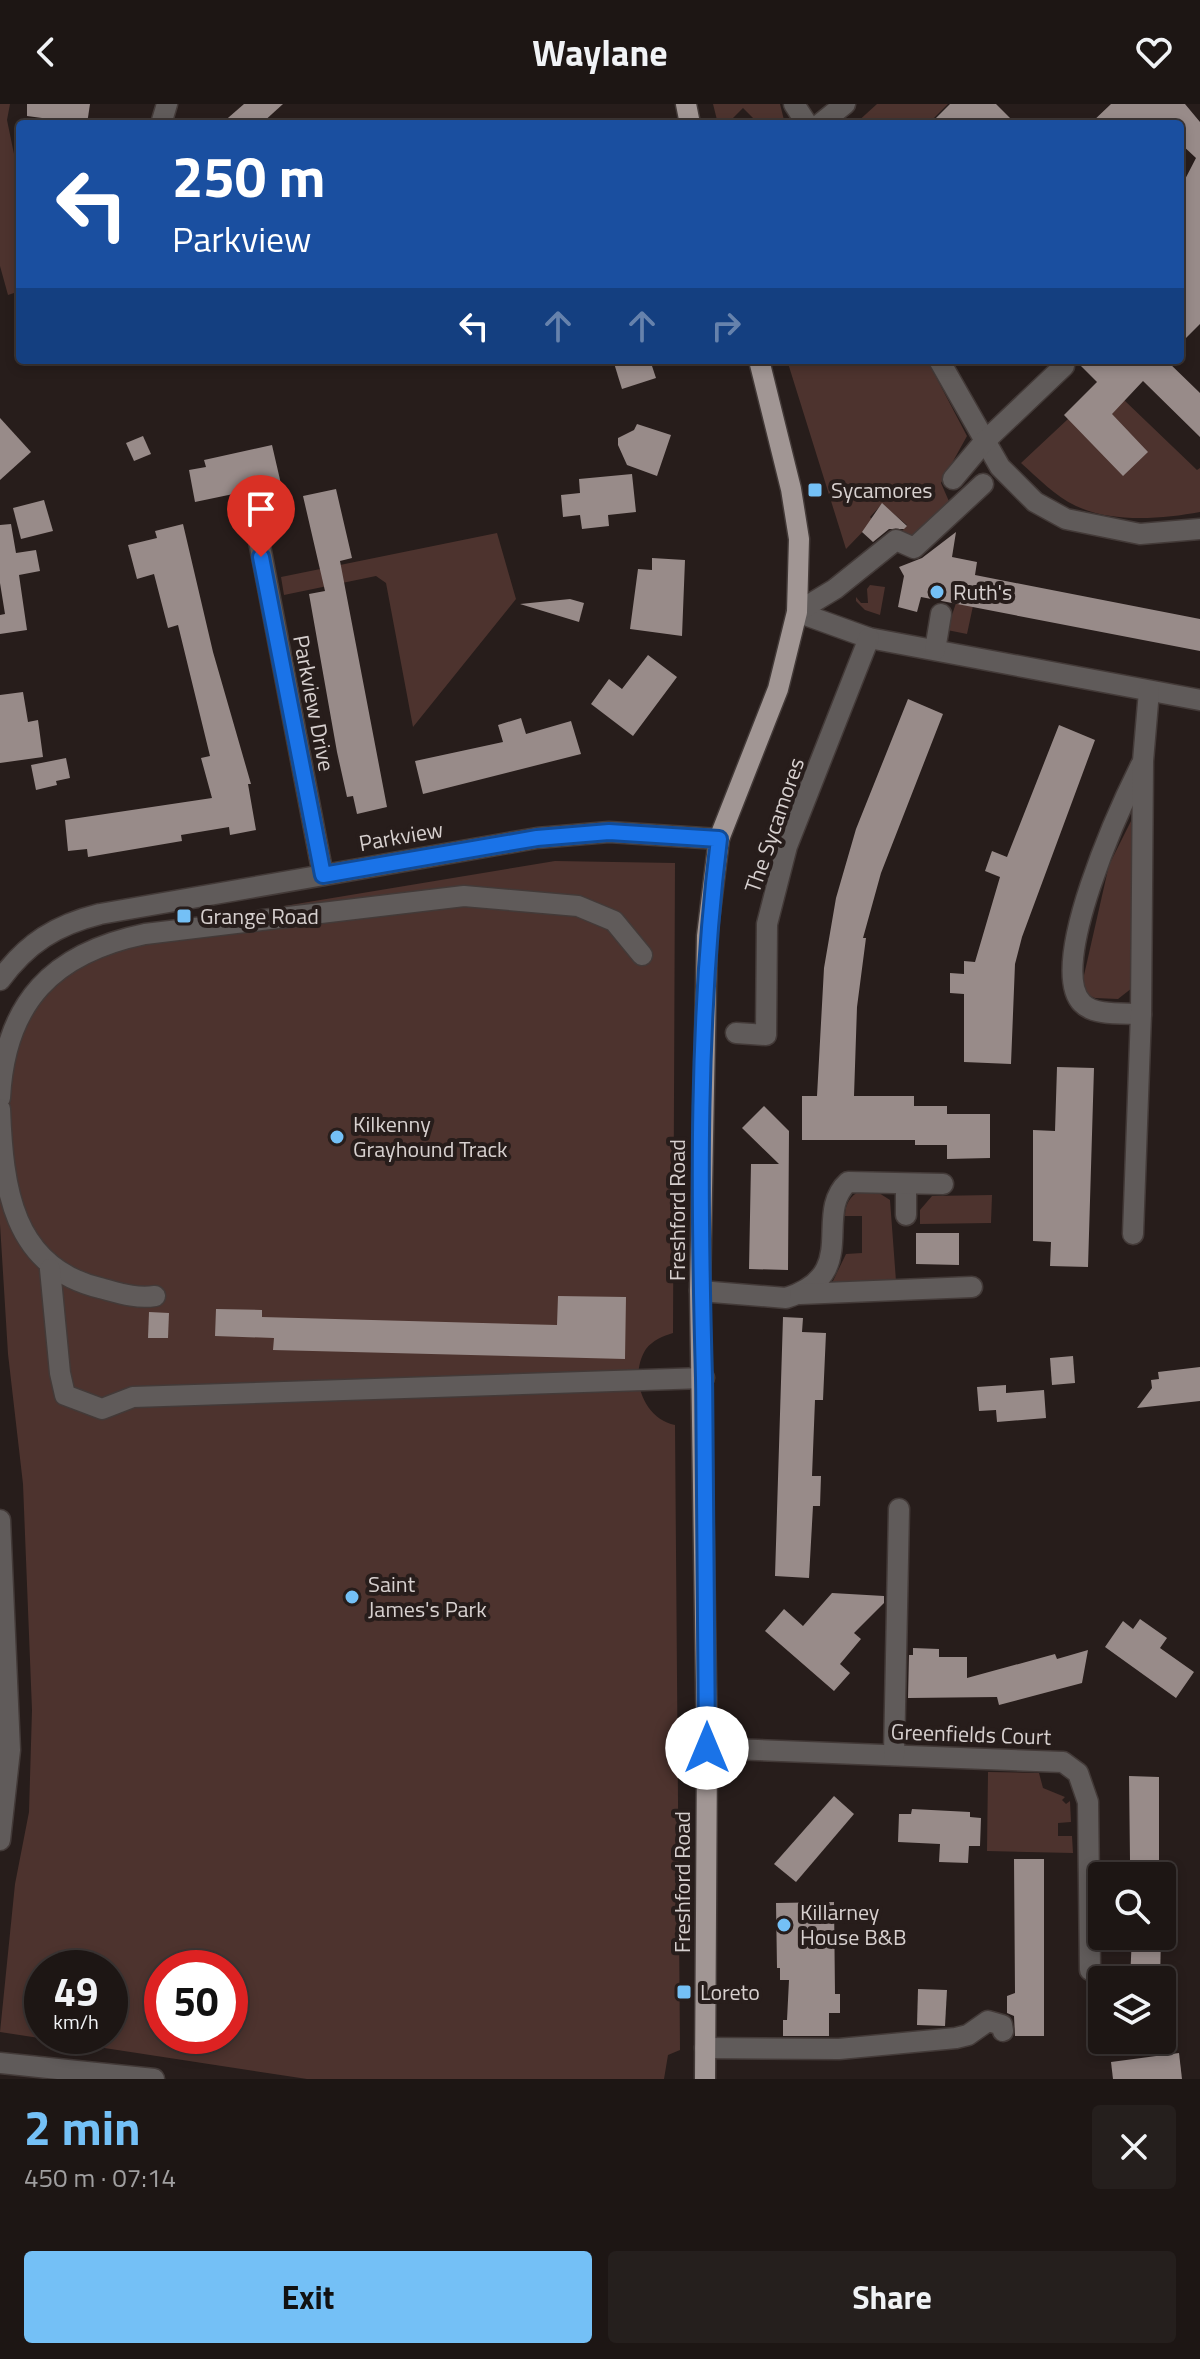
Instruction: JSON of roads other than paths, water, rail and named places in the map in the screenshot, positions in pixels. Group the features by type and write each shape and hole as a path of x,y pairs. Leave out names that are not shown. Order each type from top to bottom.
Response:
{"main road":[{"name":"Freshford Road","path":"705,2079 707,1748 704,1378 700,1291 703,1017 707,936 719,839 778,689 797,612 799,539 760,364"}],"street":[{"path":"824,120 842,104"},
{"path":"941,364 984,442 1022,491 1066,519 1140,534 1200,529"},
{"path":"953,479 984,442 1064,366"},
{"path":"797,612 835,589 896,540 914,548 983,484"},
{"name":"Parkview Drive","path":"259,541 323,875"},
{"path":"797,612 869,638 1200,700"},
{"path":"935,650 941,614"},
{"name":"The Sycamores","path":"736,1033 766,1035 767,924 784,859 869,638"},
{"path":"1133,1234 1141,1014 1143,761 1149,691"},
{"path":"1141,1014 1089,1010 1079,1001 1073,986 1077,936 1092,878 1143,761"},
{"name":"Parkview","path":"0,980 7,959 65,923 537,838 609,832 719,839"},
{"path":"0,1098 6,1051 29,1001 58,968 105,943 145,934 464,896 578,906 614,921 642,955"},
{"path":"0,1109 6,1190 26,1236 50,1269 77,1283 140,1298 155,1296"},
{"path":"800,1294 825,1273 840,1190 848,1182 943,1184"},
{"path":"906,1184 906,1215"},
{"path":"50,1269 65,1395 102,1409 133,1397 704,1378"},
{"path":"700,1291 786,1298 800,1294 972,1287"},
{"path":"894,1755 899,1509"},
{"path":"0,1520 10,1750 0,1840"},
{"name":"Greenfields Court","path":"707,1748 1063,1762 1078,1773 1088,1802 1090,1966"},
{"path":"705,2048 839,2049 956,2038 968,2035 988,2021 1002,2025 1003,2031"},
{"path":"0,2063 154,2079"}],"place":[{"name":"Sycamores","path":"815,490"},
{"name":"Ruth's","path":"937,592"},
{"name":"Grange Road","path":"184,916"},
{"name":"Kilkenny Grayhound Track","path":"337,1137"},
{"name":"Saint James's Park","path":"352,1597"},
{"name":"Killarney House B&B","path":"784,1925"},
{"name":"Loreto","path":"684,1992"}]}
